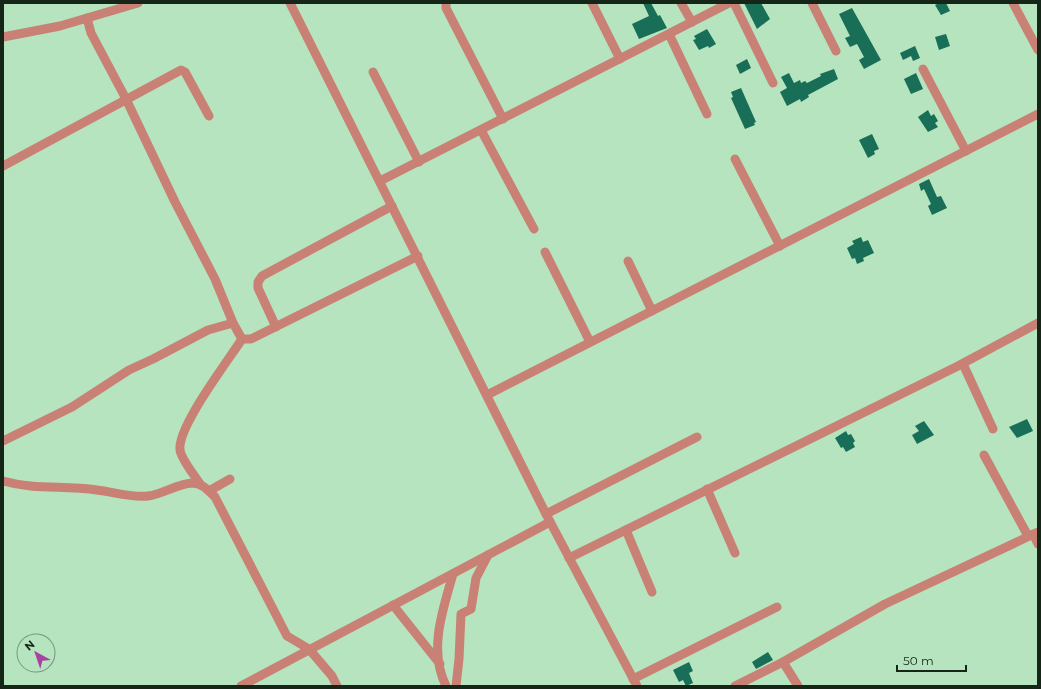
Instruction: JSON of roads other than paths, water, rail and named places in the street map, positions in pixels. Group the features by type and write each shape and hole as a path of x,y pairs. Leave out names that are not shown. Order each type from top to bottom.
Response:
{"street":[{"path":"3,37 60,26 138,3"},
{"path":"290,3 548,518 635,683 777,607"},
{"path":"446,3 446,8 503,119"},
{"path":"592,3 620,59"},
{"path":"681,3 692,22"},
{"path":"380,182 729,3"},
{"path":"734,3 773,84"},
{"path":"812,3 836,50"},
{"path":"1014,3 1038,50"},
{"path":"87,18 91,33 126,99 175,202 215,279 232,323 242,340"},
{"path":"669,34 706,114"},
{"path":"923,69 966,151"},
{"path":"3,166 181,70 185,72 209,116"},
{"path":"373,72 419,162"},
{"path":"486,395 1038,114"},
{"path":"481,130 534,229"},
{"path":"734,159 780,246"},
{"path":"276,327 258,288 258,282 262,276 392,206"},
{"path":"545,252 590,342"},
{"path":"337,686 332,676 309,649 287,636 283,630 215,497 200,484 180,452 180,442 201,399 242,340 251,339 418,256"},
{"path":"628,261 652,311"},
{"path":"3,441 72,407 129,370 153,360 208,330 232,323"},
{"path":"569,558 963,364 1038,323"},
{"path":"963,364 993,429"},
{"path":"241,686 488,555 548,518 697,437"},
{"path":"984,455 1038,544"},
{"path":"209,491 230,479"},
{"path":"3,481 31,488 96,489 132,496 148,496 191,483 200,484"},
{"path":"707,489 735,553"},
{"path":"626,530 652,592"},
{"path":"735,686 783,662 885,604 1033,534"},
{"path":"456,686 460,659 461,614 471,608 476,578 488,555"},
{"path":"446,686 441,674 438,635 440,615 452,574"},
{"path":"393,605 440,664"},
{"path":"783,662 798,686"}]}
